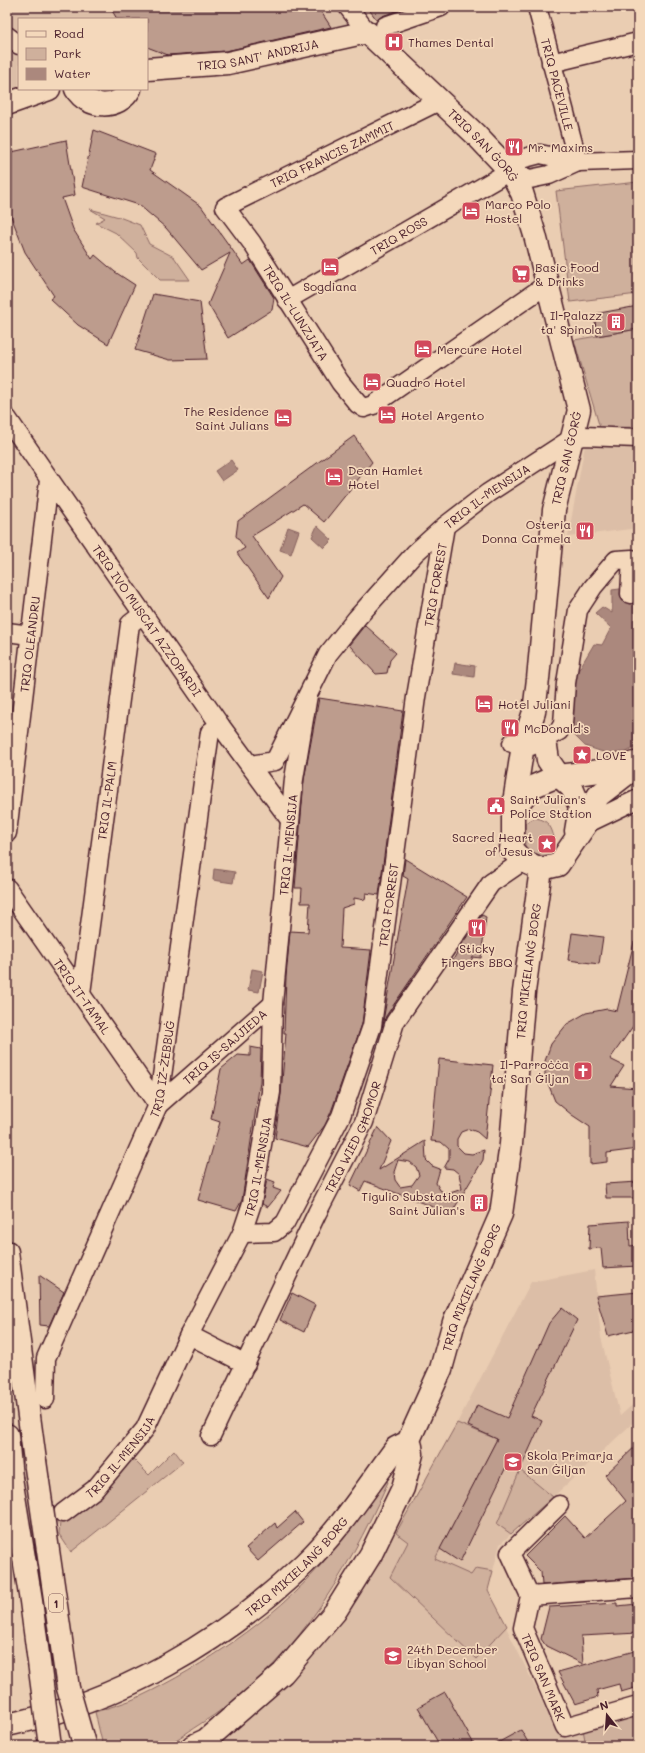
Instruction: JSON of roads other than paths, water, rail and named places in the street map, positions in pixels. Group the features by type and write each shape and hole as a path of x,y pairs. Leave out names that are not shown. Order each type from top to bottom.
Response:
{"main road":[{"name":"TRIQ SANT' ANDRIJA","path":"148,69 228,63 376,29"},
{"name":"TRIQ SAN ĠORĠ","path":"376,29 439,101 475,134 510,171 522,193 535,235 546,285 579,410 554,510 551,558 531,744"},
{"path":"7,104 47,90"},
{"path":"77,90 86,100 95,104 105,105 119,101 129,90"},
{"path":"531,744 594,773"},
{"path":"531,744 548,760 559,776 572,788 580,807 580,832"},
{"path":"531,744 513,809 511,849 532,865 558,865 580,832 598,796 638,764"},
{"path":"513,809 532,787 559,776 594,773 638,764"},
{"name":"TRIQ MIKIELANĠ BORG","path":"7,1724 24,1721 98,1697 144,1677 191,1652 224,1630 259,1604 305,1563 339,1525 396,1448 408,1442 441,1368 454,1322 501,1214 511,1144 524,992 532,865"},
{"name":"1","path":"7,1252 35,1461 68,1688 85,1745"},
{"name":"1","path":"7,1435 11,1478 31,1600 50,1746"},
{"path":"193,1746 206,1740 283,1673 335,1612 371,1554 403,1488 412,1454 411,1446 408,1442"}],"street":[{"name":"TRIQ SAN ĠORĠ","path":"348,7 376,29"},
{"path":"376,29 441,7"},
{"name":"TRIQ PACEVILLE","path":"537,7 578,162"},
{"path":"7,36 18,44"},
{"path":"551,63 638,42"},
{"name":"TRIQ FRANCIS ZAMMIT","path":"225,207 439,101"},
{"path":"510,171 530,179 549,175 578,162 638,160"},
{"name":"TRIQ ROSS","path":"287,300 510,171"},
{"name":"TRIQ IL-LUNZJATA","path":"225,207 252,243 340,382 358,404 364,408 373,405 546,285"},
{"name":"TRIQ IVO MUSCAT AZZOPARDI","path":"7,418 220,725 290,820"},
{"path":"571,439 583,436 638,438"},
{"name":"TRIQ IL-MENSIJA","path":"275,761 328,654 357,618 416,553 446,526 488,493 571,439"},
{"name":"TRIQ OLEANDRU","path":"7,833 49,480"},
{"name":"TRIQ FORREST","path":"242,1233 274,1232 285,1223 342,1116 372,1026 416,697 446,526"},
{"path":"531,744 559,731 563,724 566,683 578,610 593,587 616,560 632,559 630,594 638,591"},
{"name":"TRIQ IL-PALM","path":"81,993 130,624 143,614"},
{"path":"7,632 30,635"},
{"name":"TRIQ IL-MENSIJA","path":"62,1513 95,1489 145,1429 189,1335 242,1233 252,1203 271,1092 273,1004 290,820 296,764 308,695"},
{"name":"TRIQ IŻ-ŻEBBUĠ","path":"45,1399 46,1358 158,1105 210,732 220,725"},
{"path":"250,766 275,761 296,764"},
{"path":"580,832 638,799"},
{"name":"TRIQ WIED GĦOMOR","path":"211,1436 316,1213 364,1122 395,1022 492,882 532,865"},
{"name":"TRIQ IT-TAMAL","path":"7,888 158,1105"},
{"name":"TRIQ IS-SAJJIEDA","path":"158,1105 273,1004"},
{"path":"372,1026 395,1022"},
{"path":"189,1335 246,1364"},
{"path":"559,1505 510,1553 530,1596 638,1588"},
{"name":"TRIQ SAN MARK","path":"530,1596 523,1628 565,1727 638,1706"}],"water":[{"path":"231,460 238,470 222,481 215,471"},
{"path":"317,526 332,540 324,548 312,537"},
{"path":"288,527 299,531 291,554 280,550"},
{"path":"627,588 626,603 638,599 638,746 626,752 606,753 585,746 574,735 569,718 572,681 594,644 602,645 611,628 595,613 602,607 612,613 612,590"},
{"path":"455,663 475,666 474,677 453,674"},
{"path":"214,869 235,872 233,883 213,880"},
{"path":"252,969 263,971 259,992 248,990"}],"tunnel":[{"path":"7,1545 55,1517"}],"place":[{"name":"Thames Dental","path":"394,42"},
{"name":"Mr. Maxims","path":"514,147"},
{"name":"Marco Polo Hostel","path":"471,211"},
{"name":"Sogdiana","path":"330,267"},
{"name":"Basic Food & Drinks","path":"521,274"},
{"name":"Il-Palazz ta' Spinola","path":"616,322"},
{"name":"Mercure Hotel","path":"423,349"},
{"name":"Quadro Hotel","path":"372,382"},
{"name":"Hotel Argento","path":"387,415"},
{"name":"The Residence Saint Julians","path":"283,418"},
{"name":"Dean Hamlet Hotel","path":"334,477"},
{"name":"Osteria Donna Carmela","path":"585,531"},
{"name":"Hotel Juliani","path":"484,704"},
{"name":"McDonald's","path":"510,728"},
{"name":"LOVE","path":"582,755"},
{"name":"Saint Julian's Police Station","path":"496,806"},
{"name":"Sacred Heart of Jesus","path":"547,844"},
{"name":"Sticky Fingers BBQ","path":"477,928"},
{"name":"Il-Parroċċa ta' San Ġiljan","path":"583,1071"},
{"name":"Tigulio Substation Saint Julian's","path":"479,1203"},
{"name":"Skola Primarja San Ġiljan","path":"513,1462"},
{"name":"24th December Libyan School","path":"393,1656"}]}
